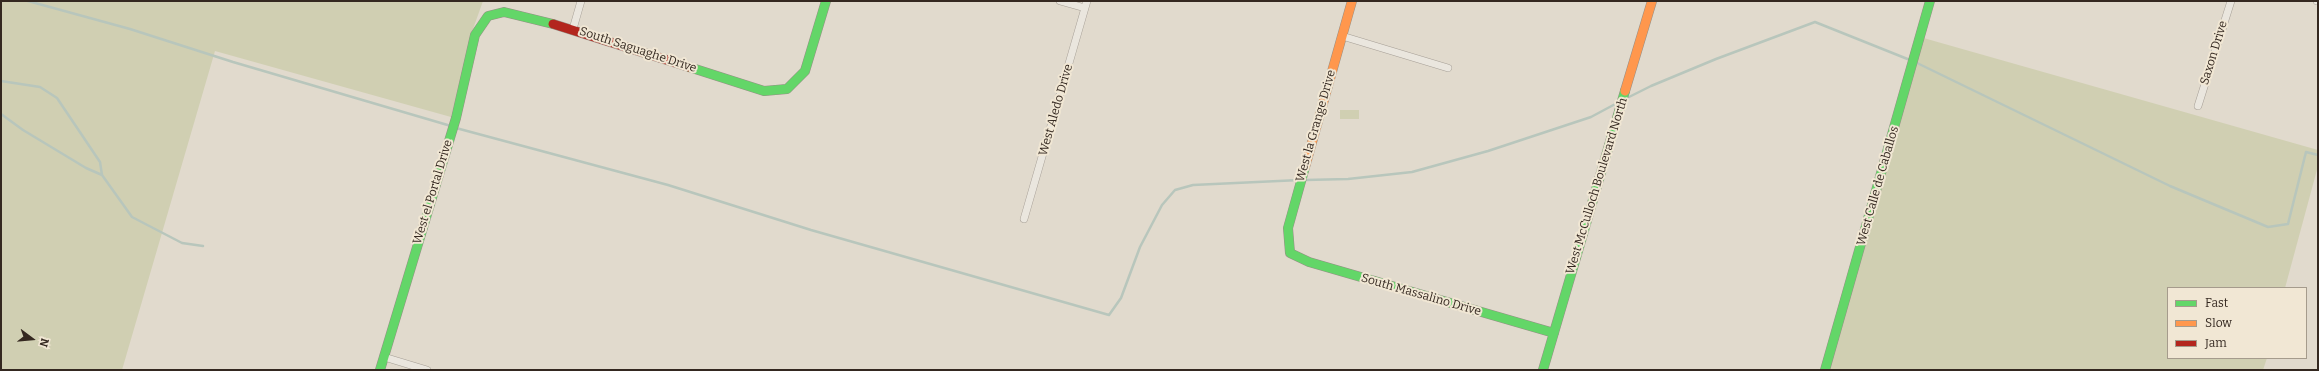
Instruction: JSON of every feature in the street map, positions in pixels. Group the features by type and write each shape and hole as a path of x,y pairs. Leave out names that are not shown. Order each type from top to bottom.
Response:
{"street":[{"path":"573,29 581,1"},
{"name":"South Saguaghe Drive","path":"488,16 504,12 573,29 764,91 787,89 805,71 826,1"},
{"path":"1060,1 1086,5"},
{"name":"West la Grange Drive","path":"1290,253 1288,228 1352,1"},
{"name":"West McCulloch Boulevard North","path":"1543,370 1652,1"},
{"name":"West Calle de Caballos","path":"1825,370 1930,1"},
{"name":"Saxon Drive","path":"2198,106 2231,1"},
{"name":"West Aledo Drive","path":"1024,219 1086,5"},
{"name":"West el Portal Drive","path":"380,370 456,118 476,35 488,16"},
{"path":"1342,36 1448,68"},
{"name":"South Massalino Drive","path":"1290,253 1309,262 1554,333"},
{"path":"384,357 427,370"}],"green space":[{"path":"1,1 483,1 473,29 451,117 215,51 122,370 1,370"},
{"path":"1920,37 2318,150 2318,166 2285,287 2167,287 2167,359 2267,359 2263,370 1825,370"},
{"path":"1340,110 1359,110 1359,119 1340,119"}],"waterway":[{"path":"28,1 130,29 233,62 451,126"},
{"path":"1627,98 1651,86 1716,59 1815,22 1910,60"},
{"path":"1915,62 2170,186 2268,227 2288,224 2306,152 2318,155"},
{"path":"1,81 40,87 57,98 100,162 102,175"},
{"path":"1305,180 1348,179 1412,172 1488,151 1591,117 1619,102"},
{"path":"1,114 23,130 86,168 102,175 132,217 182,243 203,246"},
{"path":"456,128 668,185 811,230 1109,315 1121,298 1140,247 1162,205 1175,190 1193,185 1300,180"}],"traffic: fast":[{"path":"689,67 764,91 787,89 805,71 826,1"},
{"path":"1825,370 1930,1"},
{"path":"380,370 456,118 475,35 488,16 504,12 553,24"},
{"path":"1543,370 1625,91"},
{"path":"1305,167 1288,228 1290,253 1309,262 1554,333"}],"traffic: slow":[{"path":"1305,167 1352,1"},
{"path":"1625,91 1652,1"}],"traffic: jam":[{"path":"553,24 689,67"}]}
